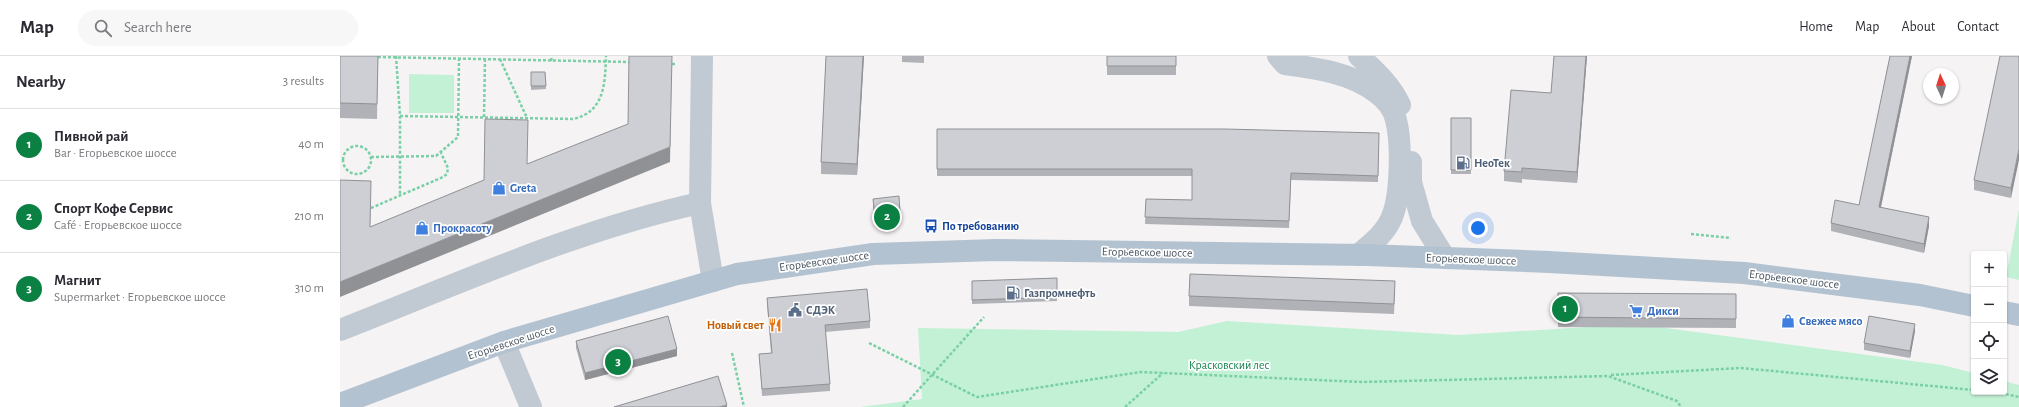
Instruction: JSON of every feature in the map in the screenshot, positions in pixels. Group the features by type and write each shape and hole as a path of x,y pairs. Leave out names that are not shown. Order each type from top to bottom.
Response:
{"main road":[{"name":"Егорьевское шоссе","path":"340,404 504,342 737,274 873,254 996,250 1358,255 1446,258 1744,273 1920,295 1971,305"},
{"path":"2007,313 2019,315"}],"street":[{"path":"702,56 700,203 713,281"},
{"path":"1278,56 1285,64 1315,67 1364,84 1378,93 1390,105 1396,120 1399,163 1397,201 1392,218 1380,236 1358,255"},
{"path":"1359,56 1382,76 1395,94 1406,118 1410,152 1411,182 1422,221 1446,258"},
{"path":"340,330 560,244 668,210 700,203"},
{"path":"504,342 531,407"}],"path":[{"path":"552,56 552,61"},
{"path":"400,116 573,119 588,113 603,93 605,85 606,56"},
{"path":"378,57 630,62"},
{"path":"396,57 400,116 400,196"},
{"path":"371,157 429,157 441,153 458,137 461,58"},
{"path":"484,117 485,59"},
{"path":"500,59 527,118"},
{"path":"672,64 677,64"},
{"path":"353,146 360,146 366,149 371,157 370,166 367,172 354,175 348,172 342,161 343,154 353,146"},
{"path":"371,208 447,174 448,168 441,153"},
{"path":"1691,234 1731,238"},
{"path":"903,407 984,317"},
{"path":"869,342 977,397 1141,372 1362,382 1608,376 1742,368 1971,390"},
{"path":"732,353 744,407"},
{"path":"1125,407 1163,373"},
{"path":"1608,376 1676,401 1681,407"},
{"path":"2007,394 2019,397"}],"green space":[{"path":"409,74 454,75 454,113 409,113"},
{"path":"2019,209 2019,280 2007,277"},
{"name":"Красковский лес","path":"1227,321 1458,335 1636,324 1942,365 1971,372 1971,395 2007,395 2007,382 2019,385 2019,407 860,407 922,399 918,328 1178,332"}],"building":[{"path":"340,56 378,56 377,104 340,103"},
{"path":"629,56 672,56 670,147 340,282 340,180 371,181 370,227 484,180 485,119 528,120 527,164 628,124"},
{"path":"826,56 863,56 857,164 821,162"},
{"path":"1107,56 1176,56 1176,66 1107,66"},
{"path":"1554,56 1586,56 1577,172 1522,168 1522,172 1504,171 1511,90 1551,93"},
{"path":"1890,56 1910,56 1879,207 1929,217 1924,244 1831,223 1835,200 1859,205"},
{"path":"2000,56 2019,56 2019,149 2011,188 1974,180"},
{"path":"531,72 545,72 546,86 531,86"},
{"path":"1451,118 1471,118 1471,170 1451,170"},
{"path":"937,129 1225,129 1379,133 1378,176 1291,173 1289,221 1145,217 1146,199 1192,200 1192,169 937,169"},
{"path":"899,196 900,213 875,216 873,199"},
{"path":"1190,274 1395,281 1394,304 1189,296"},
{"path":"1057,278 1057,297 972,300 972,281"},
{"path":"867,289 870,321 825,325 830,384 762,389 759,354 772,353 767,298"},
{"path":"1558,293 1736,294 1736,319 1558,317"},
{"path":"668,316 677,349 585,373 576,341"},
{"path":"1869,316 1915,324 1910,351 1864,343"},
{"path":"718,376 727,405 719,407 614,407"}],"place":[{"name":"НеоТек","path":"1463,163"},
{"name":"Greta","path":"499,188"},
{"name":"Спорт Кофе Сервис","path":"887,217"},
{"name":"По требованию","path":"931,226"},
{"name":"Прокрасоту","path":"422,228"},
{"name":"Газпромнефть","path":"1013,293"},
{"name":"Пивной рай","path":"1565,309"},
{"name":"СДЭК","path":"795,310"},
{"name":"Дикси","path":"1636,311"},
{"name":"Свежее мясо","path":"1788,321"},
{"name":"Новый свет","path":"775,325"},
{"name":"Магнит","path":"618,362"}]}
